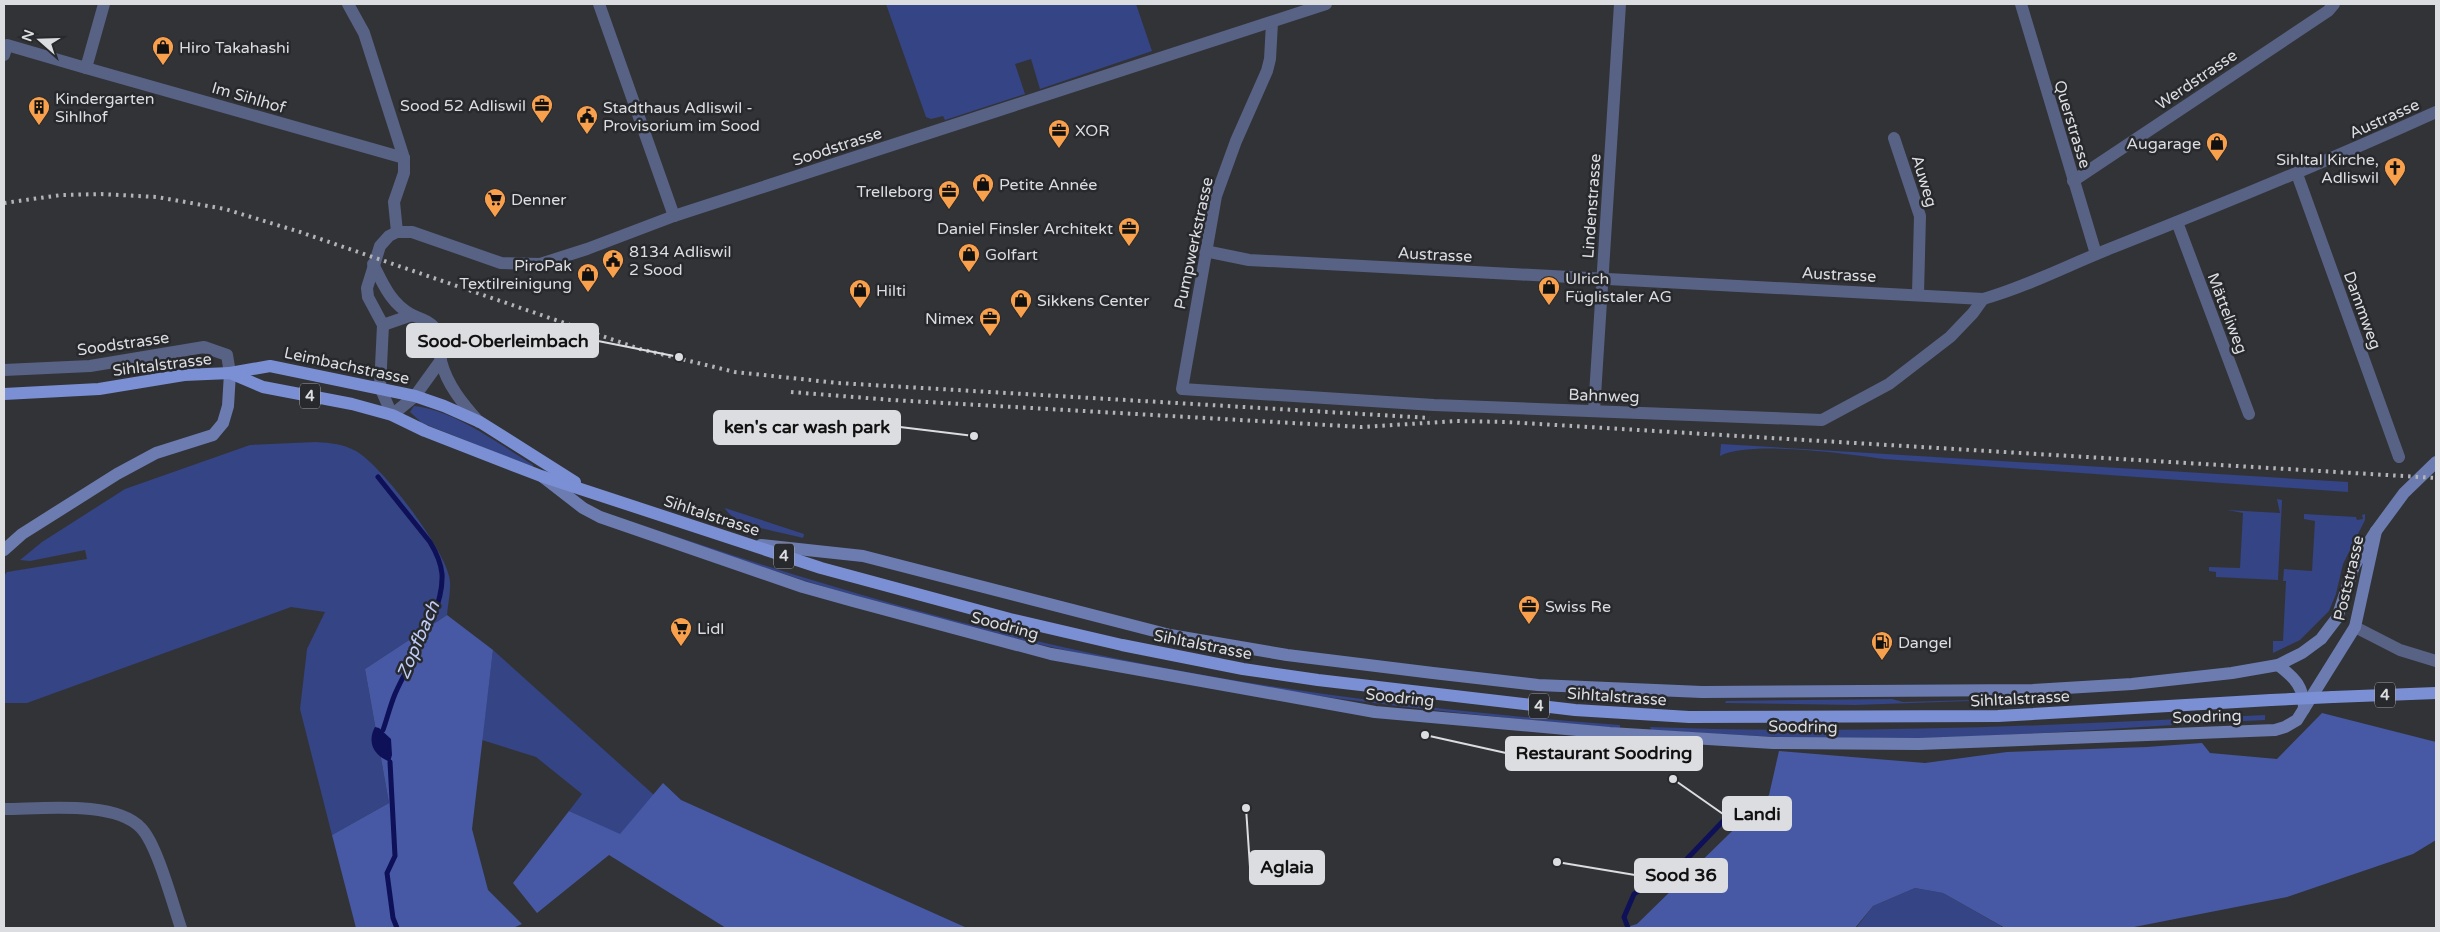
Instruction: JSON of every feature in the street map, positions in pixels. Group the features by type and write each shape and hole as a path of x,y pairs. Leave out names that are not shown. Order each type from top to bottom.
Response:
{"main road":[{"name":"Leimbachstrasse","path":"230,373 270,366 380,387 415,396 480,422 590,491"},
{"name":"Sihltalstrasse","path":"4,394 99,389 184,375 230,373 263,387 352,404 392,415 425,431 541,476 840,573 1010,619 1122,645 1243,669 1318,680 1576,710 1689,717 1998,716 2271,700 2436,693"}],"street":[{"path":"86,68 104,4"},
{"path":"348,4 364,34 404,158 404,173 394,202 398,232 389,236 380,246 368,279 368,297 383,324 380,387 392,415 415,396 440,360"},
{"path":"599,4 674,216"},
{"name":"Soodstrasse","path":"398,232 425,236 500,262 540,264 587,249 674,216 1326,4"},
{"name":"Lindenstrasse","path":"1594,411 1620,4"},
{"name":"Querstrasse","path":"2020,4 2096,254"},
{"name":"Werdstrasse","path":"2073,180 2328,11 2334,4"},
{"name":"Pumpwerkstrasse","path":"1182,389 1216,196 1236,141 1270,59 1272,23"},
{"name":"Im Sihlhof","path":"4,55 6,45 404,158"},
{"name":"Austrasse","path":"1205,251 1249,260 1984,299 2010,291 2096,254 2297,174 2436,112"},
{"name":"Auweg","path":"1894,138 1920,216 1918,294"},
{"name":"Dammweg","path":"2297,174 2399,457"},
{"name":"Mätteliweg","path":"2177,222 2249,414"},
{"path":"373,264 394,302 412,315 426,319 436,328 441,340 440,360 458,398 480,422"},
{"name":"Bahnweg","path":"1182,389 1434,405 1822,420 1889,384 1950,337 1974,313 1984,299"},
{"path":"383,324 412,315"},
{"name":"Soodstrasse","path":"4,370 90,366 204,347 227,355 230,373"},
{"path":"4,550 22,534 117,474 156,454 213,435 223,423 228,406 230,373"},
{"name":"Poststrasse","path":"2278,665 2302,653 2321,639 2337,618 2354,566 2376,531 2404,493 2436,462"},
{"name":"Soodring","path":"541,476 583,508 600,517 803,587 1051,654 1375,712 1628,734 1773,743 1920,744 2275,730 2297,720 2304,709"},
{"name":"Poststrasse","path":"2304,709 2355,627 2376,531"},
{"name":"Soodring","path":"747,544 863,556 1170,635 1314,659 1538,685 1702,692 2033,690 2141,683 2232,673 2278,665"},
{"path":"2337,618 2400,650 2436,662"},
{"path":"2278,665 2294,677 2300,685 2304,696 2304,709"},
{"path":"4,809 97,809 122,815 141,828 151,843 181,928"}],"shaded area":[{"path":"886,4 1136,4 1152,51 1040,89 1031,59 1015,64 1025,94 945,120 943,116 931,119 926,117"},
{"path":"414,406 445,414 476,429 533,465 533,467 422,423 410,412"},
{"path":"316,442 337,444 356,451 381,473 424,527 444,563 450,580 447,615 365,669 389,803 332,835 300,709 307,649 325,612 291,607 27,703 4,703 4,576 7,572 87,559 85,550 30,561 20,560 42,542 125,489 250,445"},
{"path":"1721,444 2348,482 2348,492 1884,459 1800,450 1753,449 1734,451 1720,456"},
{"path":"2277,499 2282,500 2278,580 2216,577 2216,572 2209,571 2209,567 2240,568 2243,513 2227,510 2280,513"},
{"path":"725,508 804,534 803,538 748,524 738,520"},
{"path":"2304,514 2356,517 2357,520 2363,519 2362,515 2365,514 2365,520 2343,564 2336,594 2329,611 2300,640 2273,653 2273,641 2283,641 2286,581 2283,581 2284,569 2312,571 2315,521 2304,519"},
{"path":"634,522 732,555 879,600 978,627 1101,655 1174,670 1322,694 1470,712 1620,725 1620,728 1402,707 1257,687 1113,661 1009,637 876,602 811,583"},
{"path":"447,615 493,650 472,829 488,890 522,924 513,928 356,928 332,835 389,803 365,669"},
{"path":"493,650 654,795 620,835 569,811 582,794 536,757 482,740"},
{"path":"2082,697 1855,705 1725,703 1726,701 1892,699 1903,702"},
{"path":"2322,713 2436,742 2436,840 2413,854 2287,897 2129,928 2005,928 1943,893 1915,888 1873,906 1855,928 1624,928 1637,924 1769,795 1779,751 1925,763 2007,752 2202,743 2210,753 2277,759"},
{"path":"2265,715 2265,720 1927,738 1794,738 1651,730 1650,727 1804,730 1958,728"},
{"path":"375,727 379,728 391,739 392,755 390,762 379,756 373,748 372,738"},
{"path":"663,783 681,800 967,928 726,928 609,855 537,913 513,883 569,811 620,834"},
{"path":"1915,888 1943,893 2001,926 2001,928 1856,928 1873,906"}],"waterway":[{"name":"Zopfbach","path":"378,477 430,542 438,558 442,574 438,604 432,620 401,680 383,730"},
{"name":"Zopfbach","path":"390,762 395,856 387,873 393,918 397,928"},
{"path":"1628,928 1624,917 1634,894 1684,862 1726,818"}],"railway":[{"path":"4,203 61,195 101,194 157,197 225,209 300,232 640,349 735,372 838,383 1430,418"},
{"path":"791,392 892,400 1362,427 1457,421 1506,422 2436,478"}],"place":[{"name":"Hiro Takahashi","path":"163,66"},
{"name":"Sood 52 Adliswil","path":"542,124"},
{"name":"Kindergarten Sihlhof","path":"39,126"},
{"name":"Stadthaus Adliswil - Provisorium im Sood","path":"587,135"},
{"name":"XOR","path":"1059,149"},
{"name":"Augarage","path":"2217,162"},
{"name":"Sihltal Kirche, Adliswil","path":"2395,187"},
{"name":"Petite Année","path":"983,203"},
{"name":"Trelleborg","path":"949,210"},
{"name":"Denner","path":"495,218"},
{"name":"Daniel Finsler Architekt","path":"1129,247"},
{"name":"Golfart","path":"969,273"},
{"name":"8134 Adliswil 2 Sood","path":"613,279"},
{"name":"PiroPak Textilreinigung","path":"588,293"},
{"name":"Ulrich Füglistaler AG","path":"1549,306"},
{"name":"Hilti","path":"860,309"},
{"name":"Sikkens Center","path":"1021,319"},
{"name":"Nimex","path":"990,337"},
{"name":"Sood-Oberleimbach","path":"679,357"},
{"name":"ken's car wash park","path":"974,436"},
{"name":"Swiss Re","path":"1529,625"},
{"name":"Lidl","path":"681,647"},
{"name":"Dangel","path":"1882,661"},
{"name":"Restaurant Soodring","path":"1425,735"},
{"name":"Landi","path":"1673,779"},
{"name":"Aglaia","path":"1246,808"},
{"name":"Sood 36","path":"1557,862"}]}
